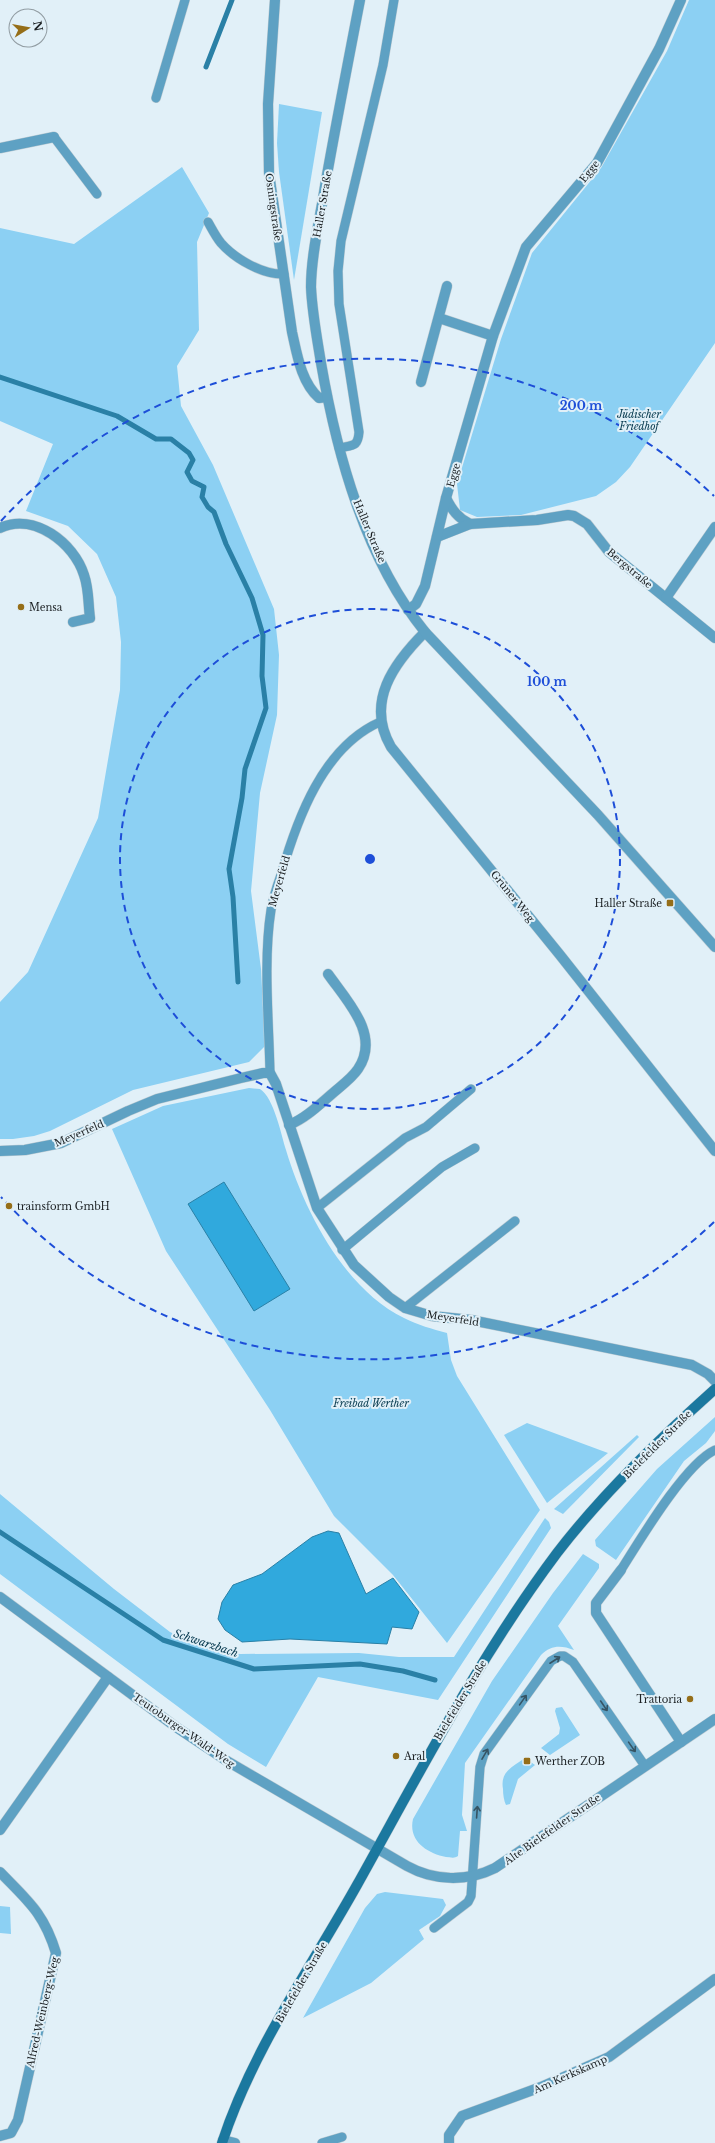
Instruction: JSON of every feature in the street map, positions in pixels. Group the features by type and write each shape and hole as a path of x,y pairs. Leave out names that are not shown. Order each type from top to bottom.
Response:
{"main road":[{"name":"Bielefelder Straße","path":"222,2141 249,2075 444,1725 506,1626 554,1557 583,1522 650,1450 715,1389"}],"street":[{"name":"Osningstraße","path":"275,0 268,104 269,173 292,332 298,357 314,393 319,398 327,397"},
{"name":"Haller Straße","path":"360,0 319,224 311,287 316,333 327,397 346,474 367,529 393,585 408,610 425,632 598,815 715,947"},
{"name":"Egge","path":"408,610 421,597 446,498 493,336 526,247 597,163 659,49 681,0"},
{"path":"0,148 54,137"},
{"path":"421,382 447,286"},
{"path":"439,318 493,336"},
{"path":"446,498 452,510 470,524"},
{"name":"Bergstraße","path":"437,536 470,524 574,516 587,524 609,552 715,638"},
{"path":"0,528 25,523 37,527 59,539 72,551 81,566 87,583 90,618 73,622"},
{"path":"666,598 715,527"},
{"name":"Grüner Weg","path":"425,632 390,673 380,710 380,722 391,747 560,954 715,1151"},
{"path":"288,1125 302,1120 348,1080 357,1071 364,1059 366,1046 365,1033 360,1020 328,974"},
{"name":"Meyerfeld","path":"0,1151 25,1150 61,1143 157,1099 240,1078 270,1073 276,1084 288,1125 317,1208 342,1250 365,1277 389,1297 406,1308 432,1316 471,1320 692,1365 708,1374 715,1381"},
{"path":"620,1570 596,1603 596,1613 682,1742"},
{"name":"Teutoburger-Wald-Weg","path":"0,1597 108,1677 227,1760 376,1849"},
{"path":"0,1830 108,1677"},
{"name":"Alte Bielefelder Straße","path":"376,1849 416,1871 427,1874 448,1878 472,1876 488,1872 501,1865 715,1719"},
{"name":"Alfred-Weinberg-Weg","path":"0,1872 38,1912 50,1932 56,1953 18,2120 11,2132 0,2136"},
{"name":"Am Kerkskamp","path":"449,2143 449,2135 455,2123 462,2116 471,2111 541,2087 609,2057 715,1979"},
{"name":"Bielefelder Straße","path":"222,2141 235,2143"}],"lane":[{"path":"156,98 185,0"},
{"path":"339,448 356,444 359,441 359,432 338,304 338,271 341,241 382,65 394,0"},
{"path":"54,137 97,194"},
{"path":"208,222 222,244 243,261 269,273 284,274"},
{"name":"Meyerfeld","path":"270,1073 268,967 271,909 290,844 312,795 328,768 346,746 361,733 380,722"},
{"path":"317,1208 405,1138 426,1127 471,1089"},
{"path":"342,1250 442,1167 475,1148"},
{"path":"406,1308 515,1221"},
{"path":"620,1570 681,1483 706,1454 715,1450"},
{"path":"434,1928 470,1900 482,1759 541,1675 555,1658 564,1656 574,1662 645,1766"},
{"path":"322,2143 342,2137"}],"green space":[{"name":"Jüdischer Friedhof","path":"689,0 715,0 715,343 630,467 616,482 596,496 521,515 477,517 460,510 457,484 501,339 532,253 601,168 667,51"},
{"path":"279,104 322,112 294,280 279,172 277,143"},
{"path":"182,167 209,213 197,242 199,330 177,366 181,406 213,465 274,609 279,655 277,715 260,793 251,891 261,969 265,1046 249,1062 133,1090 50,1131 34,1136 0,1139 0,1002 28,972 98,818 120,690 121,642 116,597 97,554 68,526 26,511 53,444 0,421 0,228 74,244"},
{"name":"Freibad Werther","path":"249,1088 260,1089 269,1100 294,1173 315,1222 329,1246 345,1268 363,1288 382,1305 404,1318 425,1327 447,1333 451,1360 457,1376 540,1510 447,1643 393,1575 334,1516 270,1410 166,1251 112,1129 163,1106"},
{"path":"715,1417 715,1431 706,1443 684,1461 616,1560 596,1546 595,1540 657,1469"},
{"path":"527,1423 608,1453 547,1503 504,1435"},
{"path":"637,1435 639,1437 563,1514 554,1509"},
{"path":"0,1494 114,1589 170,1632 198,1645 240,1654 359,1653 399,1657 454,1657 545,1518 549,1522 551,1528 438,1700 318,1677 266,1767 228,1744 0,1574"},
{"path":"583,1554 599,1564 599,1568 558,1626 574,1650 565,1647 556,1647 549,1649 541,1655 465,1763 462,1815 467,1831 460,1831 458,1856 454,1858 446,1857 426,1849 420,1845 413,1834 413,1819 492,1681 553,1593"},
{"path":"562,1707 580,1735 550,1755 541,1748 559,1734 560,1728 555,1711 556,1708"},
{"path":"525,1758 535,1765 518,1779 510,1804 506,1805 503,1793 503,1778 508,1770"},
{"path":"385,1892 443,1899 446,1905 440,1916 419,1930 424,1939 371,1983 303,2018 365,1908 377,1894"},
{"path":"0,1906 10,1907 11,1934 0,1933"}],"shaded area":[{"path":"224,1182 290,1289 254,1311 188,1204"},
{"path":"328,1531 339,1533 366,1594 393,1578 419,1612 412,1629 392,1627 387,1644 290,1639 242,1642 225,1630 218,1619 222,1602 233,1585 262,1574 312,1537"}],"waterway":[{"path":"206,67 232,0"},
{"path":"0,377 117,416 156,439 171,439 189,453 193,460 187,472 192,481 204,487 202,497 208,507 214,512 226,544 252,598 263,635 262,676 266,708 245,769 242,798 229,869 233,897 238,982"},
{"name":"Schwarzbach","path":"0,1532 163,1640 254,1669 360,1664 403,1671 435,1680"}],"place":[{"name":"Mensa","path":"21,607"},
{"name":"Haller Straße","path":"670,903"},
{"name":"trainsform GmbH","path":"9,1206"},
{"name":"Trattoria","path":"690,1699"},
{"name":"Aral","path":"396,1756"},
{"name":"Werther ZOB","path":"527,1761"}]}
